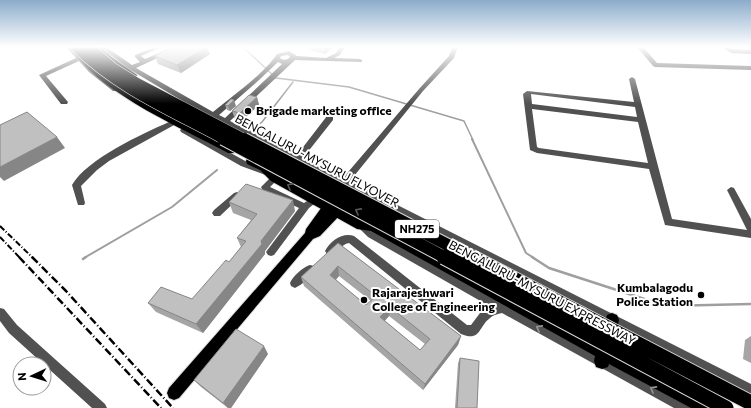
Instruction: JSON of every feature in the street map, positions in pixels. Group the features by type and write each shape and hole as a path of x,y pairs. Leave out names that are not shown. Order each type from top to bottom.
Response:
{"highway":[{"name":"BENGALURU-MYSURU EXPRESSWAY","path":"91,66 98,73 121,90 155,111 264,167 310,203 332,210 361,225 372,226 518,312 603,357 708,408"},
{"name":"BENGALURU-MYSURU EXPRESSWAY","path":"95,66 128,88 726,408"},
{"name":"BENGALURU-MYSURU FLYOVER","path":"111,66 137,83 750,395"},
{"path":"98,73 113,66"},
{"name":"NH275","path":"120,66 150,85 210,117 612,322 750,395"},
{"path":"603,357 612,322"}],"main road":[{"path":"174,393 309,236 316,233 332,210"}],"street":[{"path":"57,66 42,75 64,102"},
{"name":"BENGALURU-MYSURU EXPRESSWAY","path":"89,66 104,83 155,111 172,124 244,164 274,176"},
{"name":"NH275","path":"128,66 214,115 612,322"},
{"path":"131,68 135,66"},
{"path":"214,115 255,81 270,66"},
{"path":"226,121 284,66"},
{"path":"344,182 444,66"},
{"path":"688,66 751,68"},
{"path":"632,79 668,222 751,234"},
{"path":"255,81 265,84"},
{"path":"638,105 531,92 528,94 534,149 653,166"},
{"path":"529,106 642,120"},
{"path":"298,159 330,118"},
{"path":"81,203 76,185 84,174 155,131 172,124"},
{"path":"265,187 274,176"},
{"path":"217,213 250,188 265,187 310,203 271,252"},
{"path":"731,190 751,228"},
{"name":"BENGALURU-MYSURU EXPRESSWAY","path":"361,225 371,234 503,308 518,312"},
{"path":"295,283 342,240 351,240 469,332 473,331 487,313 503,308"},
{"path":"0,313 13,329 102,408"},
{"name":"BENGALURU-MYSURU EXPRESSWAY","path":"603,357 687,408"}],"building":[{"path":"249,95 257,97 240,113 232,111"},
{"path":"231,99 234,100 228,106 225,105"},
{"path":"27,112 57,137 0,167 0,125"},
{"path":"246,184 293,200 261,241 262,244 196,324 148,303 161,287 192,299 226,260 229,262 246,241 237,238 257,214 229,202"},
{"path":"338,243 461,336 425,384 301,277","holes":["338,266 376,296 366,305 330,275","390,307 430,339 420,350 380,317"]},
{"path":"236,329 264,346 223,403 194,380"},
{"path":"460,358 479,361 477,408 457,408"}],"waterway":[{"path":"263,66 276,78 349,87 464,121 473,140"},
{"path":"251,131 262,122 293,82"},
{"path":"472,139 526,253 534,258"},
{"path":"84,258 172,207 217,170"},
{"path":"532,257 549,268 666,306 751,304"}],"railway":[{"path":"0,226 33,258"},
{"path":"0,237 20,258"},
{"path":"19,257 161,408"},
{"path":"33,258 66,291 173,408"}],"place":[{"name":"Brigade marketing office","path":"248,111"},
{"name":"Kumbalagodu Police Station","path":"701,295"},
{"name":"Rajarajeshwari College of Engineering","path":"364,300"}]}
